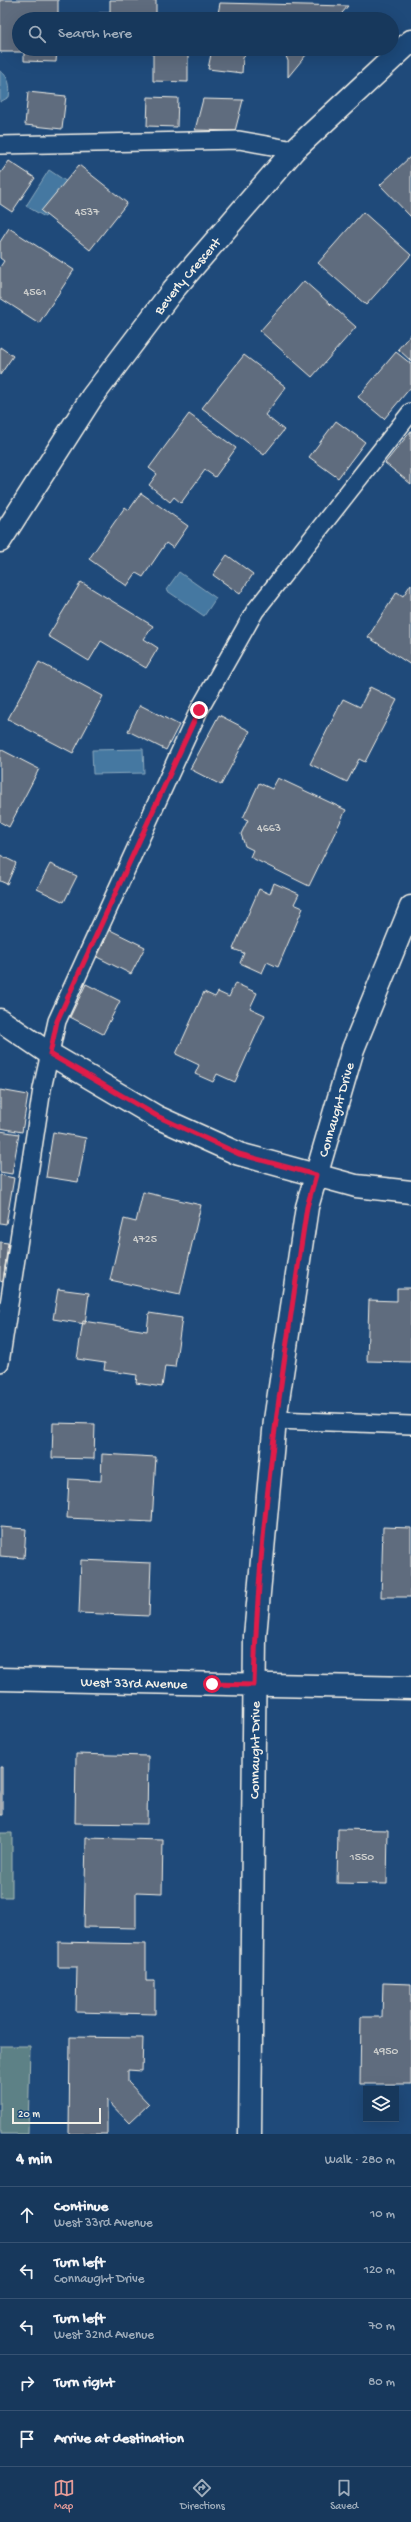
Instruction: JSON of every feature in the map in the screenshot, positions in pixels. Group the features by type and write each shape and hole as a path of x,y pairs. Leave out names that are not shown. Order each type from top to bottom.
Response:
{"street":[{"name":"Beverly Crescent","path":"399,52 411,41"},
{"name":"Beverly Crescent","path":"0,541 97,391 173,290 294,150 395,56"},
{"name":"Connaught Drive","path":"250,2134 255,1636 275,1420 307,1207 353,1049 411,907"},
{"path":"0,1020 50,1054 157,1116 239,1154 356,1186 411,1192"},
{"name":"West 33rd Avenue","path":"0,1679 411,1688"}],"lane":[{"path":"0,145 239,140 294,150"},
{"path":"0,1362 42,1089 57,1021 199,710 255,610 411,412"},
{"path":"275,1420 411,1425"}],"green space":[{"path":"0,1833 12,1833 12,1897 0,1897"},
{"path":"0,2046 30,2046 28,2134 0,2134"}],"water":[{"path":"0,71 9,82 10,89 9,97 0,102"},
{"path":"49,170 67,182 45,217 26,206"},
{"path":"179,572 216,598 204,616 166,590"},
{"path":"143,749 144,773 93,774 92,750"}],"building":[{"path":"0,0 58,0 58,12 12,12 12,52 0,52"},
{"path":"110,0 156,0 156,12 110,12"},
{"path":"220,3 348,6 343,12 218,12"},
{"path":"24,56 56,56 56,62 24,61"},
{"path":"153,56 188,56 188,82 153,81"},
{"path":"211,56 244,56 242,73 208,69"},
{"path":"286,56 305,56 288,77 288,61"},
{"path":"28,92 66,96 62,129 25,125"},
{"path":"148,97 178,98 177,127 147,126"},
{"path":"203,99 243,100 235,131 195,130"},
{"path":"411,156 411,217 380,185"},
{"path":"9,161 35,178 12,212 0,204 0,174"},
{"path":"79,165 127,203 90,250 41,211"},
{"path":"363,212 411,255 366,305 318,263"},
{"path":"9,228 74,270 39,323 0,298 0,267 4,261 0,258 0,242"},
{"path":"304,281 356,327 312,377 260,331"},
{"path":"411,334 411,361 398,349"},
{"path":"0,347 13,356 0,375"},
{"path":"396,352 411,364 411,387 384,419 358,397"},
{"path":"244,355 286,387 265,415 284,430 264,455 202,408"},
{"path":"189,414 236,448 215,477 205,470 181,503 174,497 170,502 149,485 157,474 149,468"},
{"path":"336,421 365,442 338,478 309,457"},
{"path":"411,431 411,484 385,463"},
{"path":"141,493 188,526 173,548 166,543 143,577 136,573 127,586 89,559 125,507 129,510"},
{"path":"227,555 253,574 240,594 213,575"},
{"path":"81,582 153,626 144,639 158,648 146,668 101,641 89,661 48,636"},
{"path":"411,584 411,665 368,637 397,592 403,596"},
{"path":"39,662 103,696 73,753 8,719"},
{"path":"370,687 397,700 365,762 359,759 347,782 310,764 343,699 360,707"},
{"path":"140,705 179,725 166,750 128,731"},
{"path":"219,715 250,731 221,785 190,769"},
{"path":"0,749 39,769 9,827 0,822"},
{"path":"278,778 346,810 309,886 250,857 253,850 245,846 241,834 248,820 243,818 259,783 272,789"},
{"path":"0,855 16,863 7,884 0,881"},
{"path":"50,864 77,876 64,902 37,889"},
{"path":"274,883 299,894 294,904 303,908 278,967 267,962 262,973 240,963 244,953 233,949 259,889 270,894"},
{"path":"110,930 145,947 131,974 97,957"},
{"path":"235,983 257,993 250,1008 265,1015 235,1082 217,1074 213,1082 195,1074 199,1065 176,1054 204,992 215,997 218,992 229,997"},
{"path":"86,984 120,1001 103,1034 70,1017"},
{"path":"0,1090 28,1095 22,1132 0,1128"},
{"path":"0,1131 19,1134 12,1174 0,1172"},
{"path":"53,1132 86,1138 78,1182 46,1177"},
{"path":"0,1175 14,1178 6,1224 0,1223"},
{"path":"143,1192 201,1205 180,1295 110,1280 124,1219 136,1222"},
{"path":"0,1242 8,1243 3,1282 0,1281"},
{"path":"397,1288 411,1288 411,1362 367,1361 369,1300 397,1301"},
{"path":"58,1289 89,1293 85,1324 53,1319"},
{"path":"149,1313 182,1318 175,1367 165,1366 162,1387 136,1383 137,1375 104,1370 105,1363 77,1359 83,1321 147,1331"},
{"path":"53,1423 95,1424 94,1459 52,1458"},
{"path":"102,1454 156,1457 152,1522 67,1518 69,1479 101,1481"},
{"path":"0,1527 26,1529 24,1558 0,1556"},
{"path":"383,1527 411,1528 411,1597 381,1597"},
{"path":"81,1560 151,1563 149,1616 79,1613"},
{"path":"76,1754 148,1756 147,1824 75,1823"},
{"path":"0,1767 2,1767 2,1815 0,1815"},
{"path":"338,1829 388,1830 387,1884 337,1883"},
{"path":"86,1838 163,1840 162,1893 136,1892 136,1928 84,1927"},
{"path":"58,1942 146,1944 146,1981 155,1981 155,2014 76,2012 77,1967 58,1967"},
{"path":"383,1983 411,1984 411,2084 360,2084 361,2017 382,2017"},
{"path":"70,2037 143,2038 142,2071 128,2070 128,2082 149,2104 129,2123 107,2100 107,2134 69,2134"}],"route":[{"path":"199,710 57,1021 50,1054 157,1116 239,1154 316,1175 307,1207 275,1420 255,1636 254,1685 212,1684"}]}
